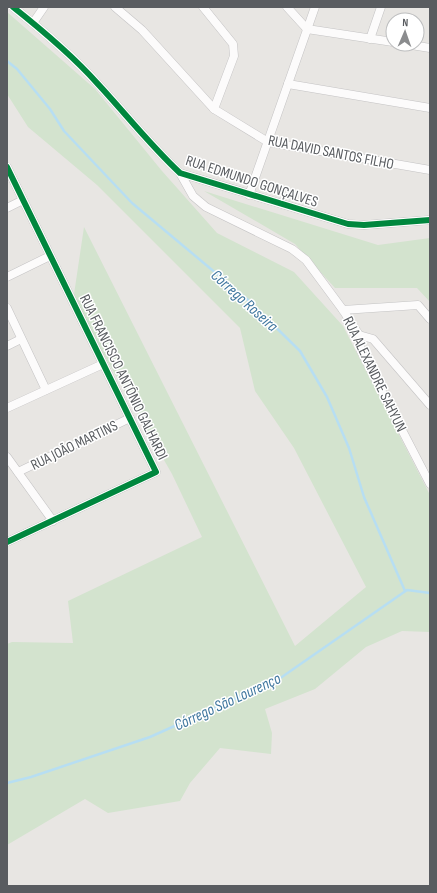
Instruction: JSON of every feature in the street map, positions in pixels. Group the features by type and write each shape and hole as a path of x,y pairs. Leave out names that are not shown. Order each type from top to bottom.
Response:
{"street":[{"name":"RUA EDMUNDO GONÇALVES","path":"13,7 33,23 96,82 160,154 180,173 348,224 364,225 430,220"},
{"path":"33,23 44,7"},
{"name":"RUA DAVID SANTOS FILHO","path":"115,7 142,30 214,109 268,142 430,170"},
{"path":"203,7 233,44 234,50 214,109"},
{"path":"287,7 307,29 385,41"},
{"path":"249,195 315,7"},
{"path":"370,38 380,7"},
{"path":"288,84 430,108"},
{"name":"RUA FRANCISCO ANTÔNIO GALHARDI","path":"7,167 156,472 7,542"},
{"name":"RUA ALEXANDRE SAHYUN","path":"180,173 193,196 206,207 292,249 306,260 343,310 359,335 361,351 430,484"},
{"path":"7,208 23,200"},
{"path":"7,277 50,256"},
{"path":"343,310 418,305 430,318"},
{"path":"7,308 46,390"},
{"path":"359,335 373,339 430,405"},
{"path":"7,346 21,339"},
{"path":"7,408 103,364"},
{"name":"RUA JOÃO MARTINS","path":"18,472 130,418"},
{"path":"7,457 53,521"}],"green space":[{"path":"7,12 95,89 162,171 217,233 294,272 343,326 430,495 430,632 402,631 366,647 315,689 265,709 272,733 271,754 220,748 190,783 180,801 108,813 85,799 7,845 7,644 12,642 73,643 68,601 202,537 172,474 73,301 84,227 295,646 366,587 294,448 255,391 240,328 97,185 28,127 7,94"},
{"path":"204,191 378,245 430,238 430,302 417,288 335,288 295,244"}],"waterway":[{"name":"Córrego Roseira","path":"7,61 17,69 50,109 64,131 132,203 248,300 300,351 327,397 349,448 364,497 405,591"},
{"name":"Córrego São Lourenço","path":"7,783 31,777 150,737 279,679 407,590 430,593"}],"cycle path":[{"path":"13,7 67,53 180,173 348,224 364,225 430,220"},
{"path":"7,167 156,472 7,542"}]}
